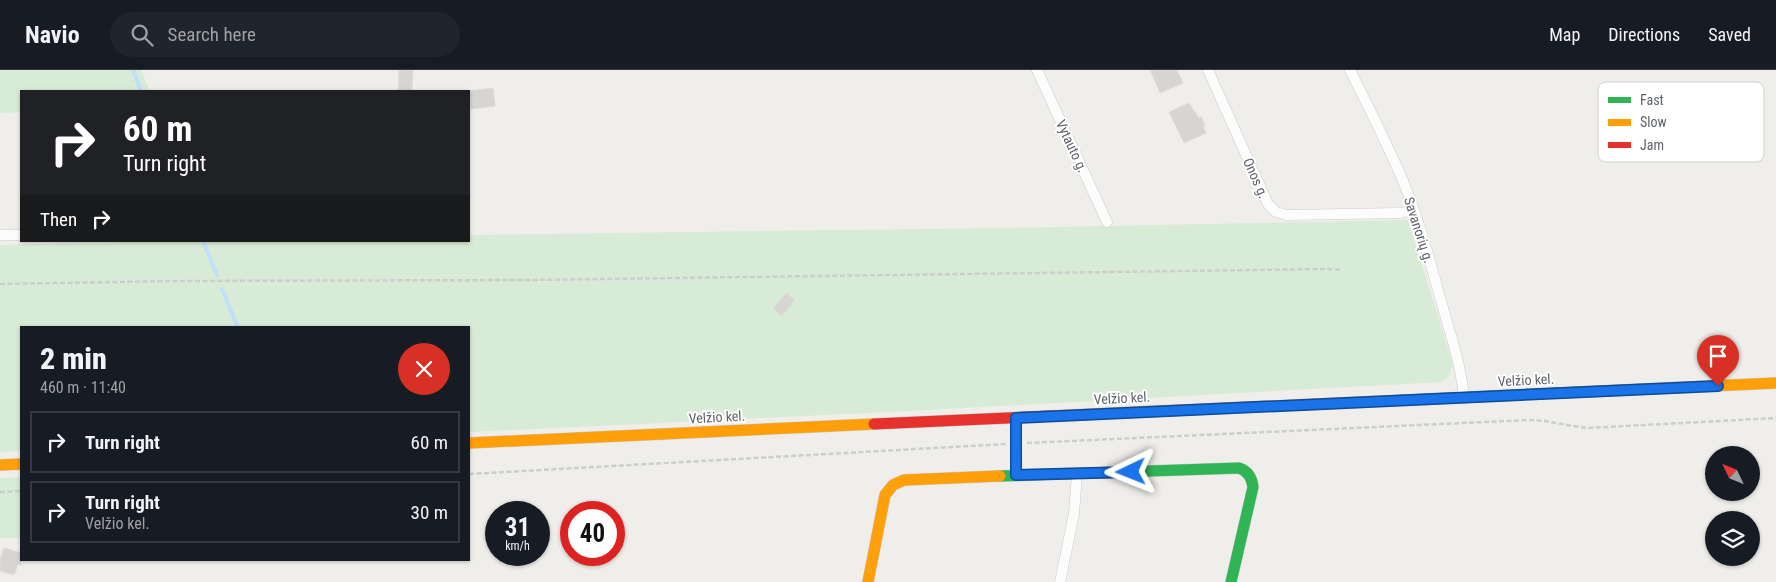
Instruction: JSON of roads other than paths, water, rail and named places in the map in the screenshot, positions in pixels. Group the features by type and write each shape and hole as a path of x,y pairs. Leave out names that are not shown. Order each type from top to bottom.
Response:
{"main road":[{"name":"Velžio kel.","path":"470,443 1776,383"},
{"path":"0,465 20,464"},
{"path":"868,582 885,495 889,486 896,482 904,480 1016,475 1239,468 1244,469 1252,480 1253,487 1231,582"}],"street":[{"name":"Vytauto g.","path":"1037,70 1107,222"},
{"name":"Onos g.","path":"1208,70 1268,204 1276,212 1287,215 1390,213 1413,210"},
{"name":"Savanorių g.","path":"1350,70 1387,145 1413,210 1428,254 1456,354 1464,398"},
{"path":"0,235 20,235"},
{"path":"1016,418 1016,475"},
{"path":"1060,582 1074,514 1077,474"}],"waterway":[{"path":"133,70 141,90"},
{"path":"203,242 217,275"},
{"path":"222,289 237,326"}]}
